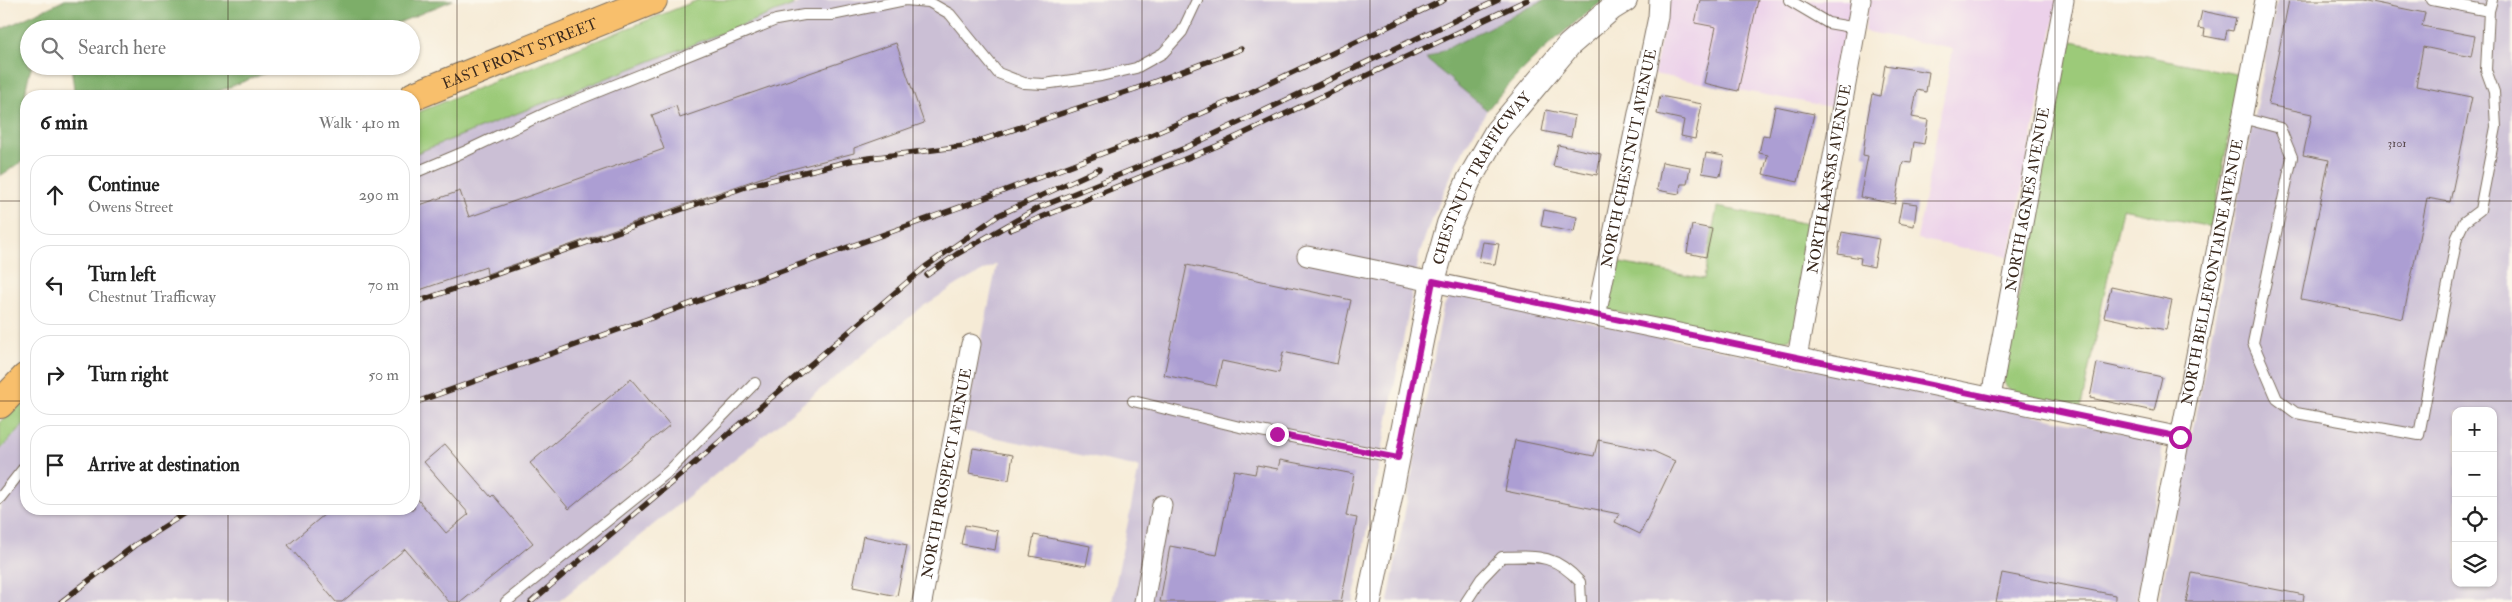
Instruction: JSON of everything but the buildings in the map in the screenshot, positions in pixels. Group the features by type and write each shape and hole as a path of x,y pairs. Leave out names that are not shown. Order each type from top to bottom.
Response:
{"main road":[{"name":"EAST FRONT STREET","path":"420,94 653,0"},
{"path":"0,404 20,383"}],"street":[{"name":"CHESTNUT TRAFFICWAY","path":"1369,602 1433,281 1449,224 1469,180 1497,131 1569,45 1612,8 1625,0"},
{"name":"NORTH CHESTNUT AVENUE","path":"1596,316 1658,17 1659,0"},
{"name":"NORTH KANSAS AVENUE","path":"1797,358 1861,0"},
{"name":"NORTH AGNES AVENUE","path":"1991,397 2064,0"},
{"name":"NORTH BELLEFONTAINE AVENUE","path":"2148,602 2265,0"},
{"path":"1307,256 2180,437"},
{"name":"NORTH PROSPECT AVENUE","path":"922,602 971,344"},
{"path":"1144,602 1162,505"}],"lane":[{"path":"420,170 550,111 776,20 804,15 832,15 905,0 929,2 950,14 998,73 1024,83 1044,84 1101,76 1136,68 1164,53 1182,32 1197,0"},
{"path":"1789,0 1828,23 1857,28"},
{"path":"2432,0 2490,11"},
{"path":"2242,118 2280,128 2292,157 2253,343 2277,399 2296,413 2419,435 2457,236 2464,222 2480,210 2496,127 2494,92 2486,70 2492,0"},
{"path":"506,602 668,472 755,383"},
{"path":"1133,401 1240,427 1398,458"},
{"path":"0,498 20,473"},
{"path":"1466,602 1481,579 1502,557 1540,556 1568,568 1580,582 1581,602"}],"shaded area":[{"path":"806,0 1544,0 1427,59 1487,110 1458,160 1430,223 1420,252 1353,602 1112,602 1139,467 963,431 997,264 960,283 922,307 558,602 0,602 0,450 20,428 20,515 420,515 420,152"},
{"path":"1669,0 1856,0 1836,108 1654,74"},
{"path":"1869,0 2058,0 2009,257 1917,239 1953,49 1864,31"},
{"path":"2277,0 2512,0 2512,602 2159,602"},
{"path":"1454,294 2149,439 2161,447 2163,468 2136,602 1388,602 1443,308 1449,296"}],"green space":[{"path":"65,0 453,0 405,20 22,20"},
{"path":"698,0 792,0 793,5 420,152 420,112"},
{"path":"1544,0 1604,0 1542,51 1487,110 1426,59"},
{"path":"20,21 20,75 29,75 26,90 20,90 20,163 0,176 0,30"},
{"path":"2067,40 2241,75 2211,227 2122,209 2080,411 2036,401 2014,393 2003,379"},
{"path":"72,75 261,75 222,90 74,90"},
{"path":"1717,207 1814,225 1794,332 1790,339 1779,342 1605,310 1615,262 1704,279"},
{"path":"20,400 20,428 0,450 0,422"}],"railway":[{"path":"420,401 974,202 1151,135 1249,93 1444,0"},
{"path":"927,275 957,254 1038,208 1185,148 1498,0"},
{"path":"1010,230 1217,146 1527,0"},
{"path":"420,301 751,185 854,160 964,146 1135,89 1241,49"},
{"path":"531,602 925,267 999,215 1099,169"},
{"path":"61,602 135,545 182,515"}],"route":[{"path":"1277,434 1398,458 1433,281 2180,437"}]}
